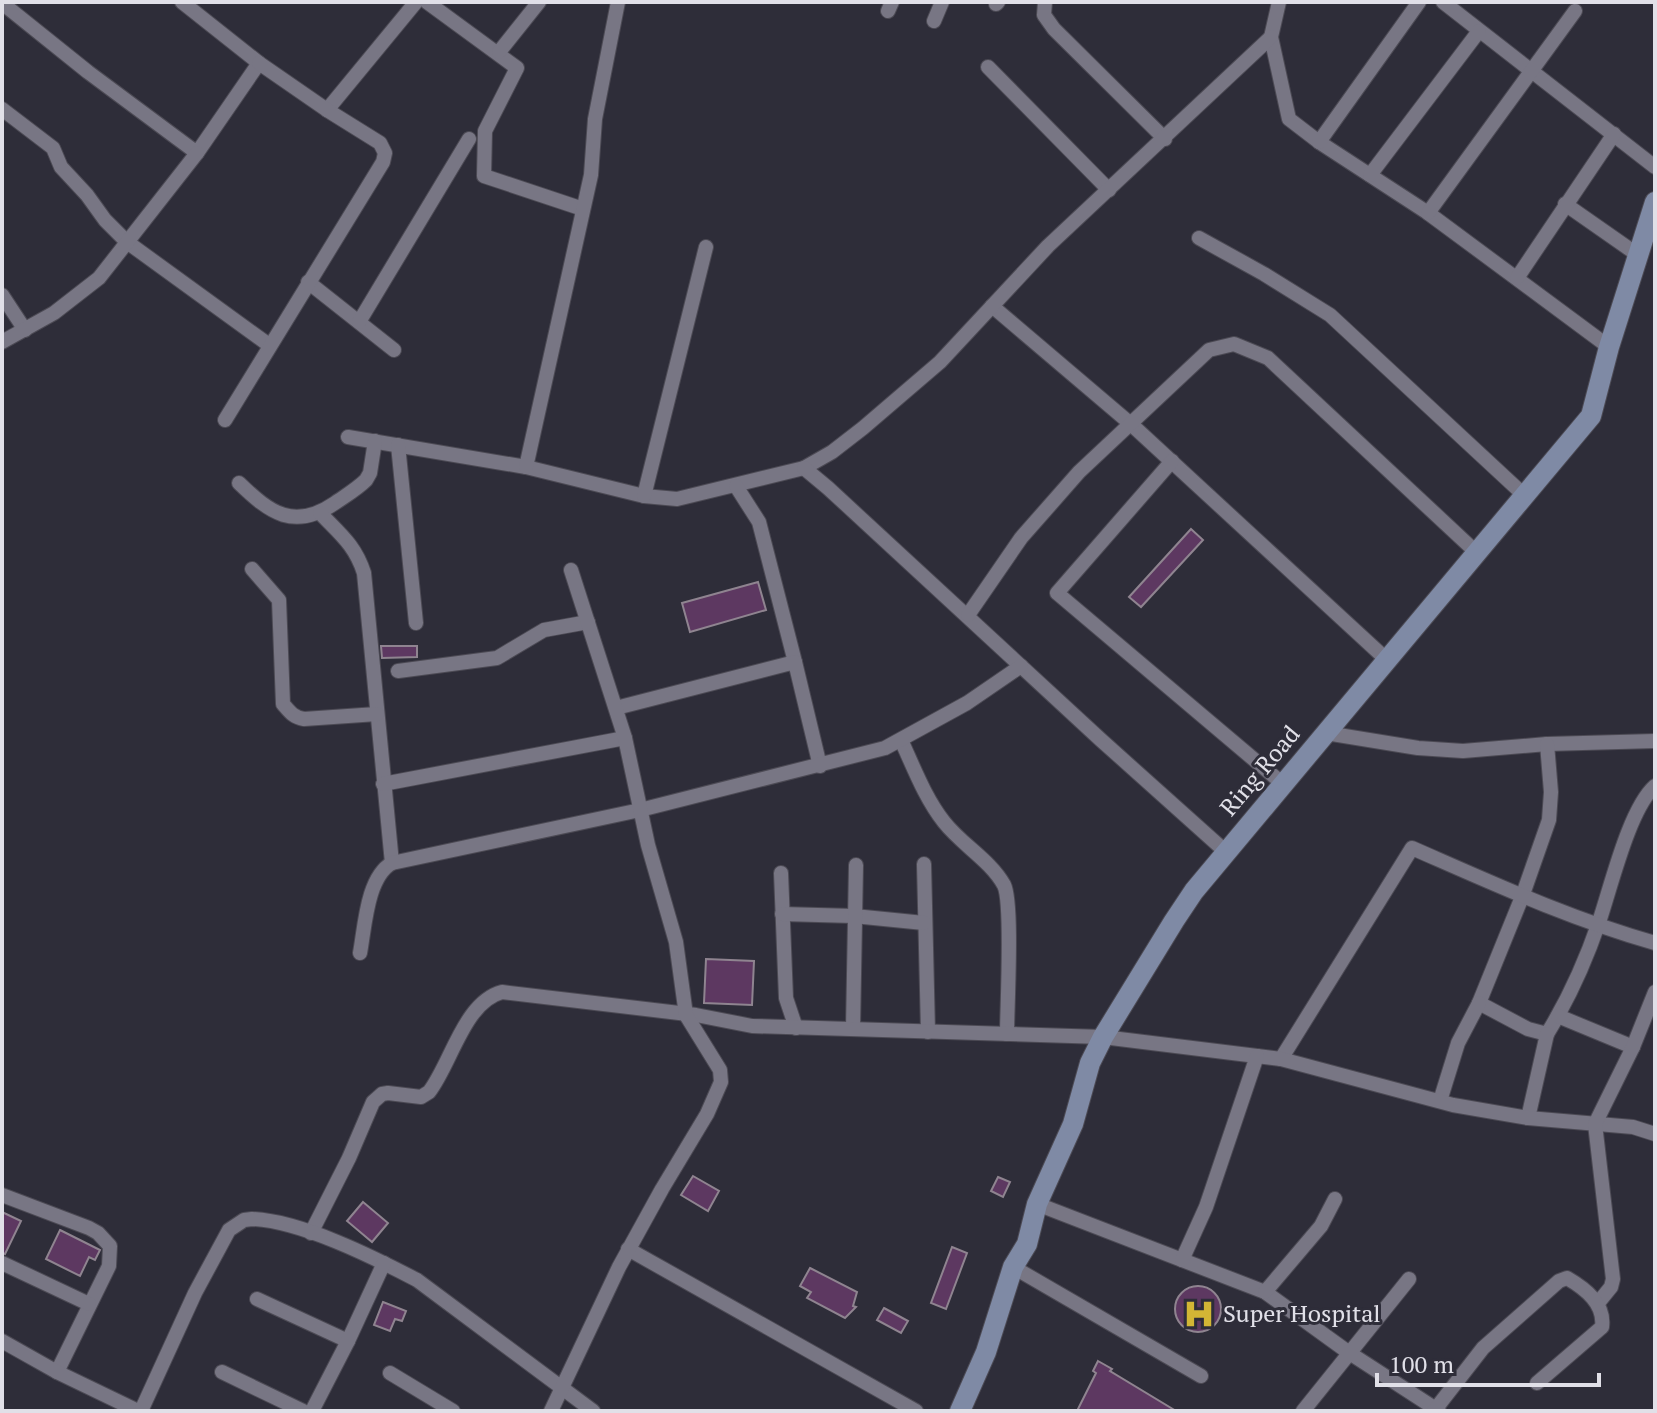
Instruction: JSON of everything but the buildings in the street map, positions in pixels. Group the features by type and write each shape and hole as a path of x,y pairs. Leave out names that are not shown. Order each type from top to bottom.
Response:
{"main road":[{"name":"Ring Road","path":"960,1411 986,1352 1013,1267 1027,1244 1037,1204 1073,1124 1090,1063 1103,1037 1194,891 1591,416 1609,347 1655,202"}],"street":[{"path":"182,2 259,63 373,137 385,153 383,162 225,420"},
{"path":"499,52 539,2"},
{"path":"526,467 591,175 595,119 618,2"},
{"path":"934,21 942,2"},
{"path":"1045,2 1044,15 1054,29 1165,139"},
{"path":"1279,2 1271,37 1289,119 1428,213 1609,347"},
{"path":"1319,142 1419,2"},
{"path":"1443,2 1655,167"},
{"path":"2,3 197,153"},
{"path":"327,110 426,3 499,52 517,68 485,131 484,176 583,209"},
{"path":"1428,213 1575,11"},
{"path":"1370,175 1479,31"},
{"path":"348,437 526,467 644,496 677,499 804,468 842,444 929,371 1048,246 1271,37"},
{"path":"2,342 77,298 99,278 197,153 259,63"},
{"path":"988,67 1109,190"},
{"path":"2,109 53,148 61,167 127,242 269,345"},
{"path":"1517,278 1614,134"},
{"path":"359,322 469,139"},
{"path":"1565,204 1638,255"},
{"path":"1199,238 1330,315 1524,495"},
{"path":"644,496 706,247"},
{"path":"308,282 394,350"},
{"path":"2,295 25,330"},
{"path":"992,306 1132,425 1387,660"},
{"path":"968,615 1021,538 1079,472 1209,350 1234,344 1268,358 1477,553"},
{"path":"239,483 277,513 292,518 320,513 366,480 375,441"},
{"path":"398,445 416,623"},
{"path":"1172,461 1057,593 1283,784"},
{"path":"804,468 1226,852"},
{"path":"736,486 759,522 820,766"},
{"path":"320,513 351,544 364,573 392,863"},
{"path":"252,569 279,600 283,704 294,717 377,714"},
{"path":"551,1411 628,1249 707,1114 721,1082 720,1070 686,1015 676,942 640,810 625,738 571,570"},
{"path":"398,671 497,658 544,630 588,622"},
{"path":"616,708 795,662"},
{"path":"360,953 375,878 392,863 640,810 885,748 967,703 1021,666"},
{"path":"1326,733 1418,748 1463,751 1547,744 1655,741"},
{"path":"383,784 625,738"},
{"path":"901,740 927,795 946,825 1005,886 1009,909 1007,1034"},
{"path":"1440,1101 1458,1043 1479,1003 1549,820 1551,792 1547,744"},
{"path":"1528,1118 1547,1034 1597,927 1638,807 1655,786"},
{"path":"1281,1059 1412,848 1597,927 1655,943"},
{"path":"924,864 928,1032"},
{"path":"853,1029 856,865"},
{"path":"781,873 786,998 796,1028"},
{"path":"782,914 854,916 924,923"},
{"path":"311,1233 373,1102 382,1094 421,1097 429,1092 473,1015 483,1003 502,992 752,1026 1103,1037 1281,1059 1440,1101 1528,1118 1633,1127 1655,1134"},
{"path":"1598,1303 1611,1287 1613,1279 1595,1124 1633,1047 1655,992"},
{"path":"1479,1003 1528,1029 1547,1034"},
{"path":"1558,1016 1633,1047"},
{"path":"1182,1260 1206,1207 1257,1056"},
{"path":"2,1195 89,1228 110,1246 109,1266 57,1372"},
{"path":"1265,1292 1321,1226 1335,1199"},
{"path":"1037,1204 1265,1292 1436,1410 1483,1348 1559,1281 1567,1278 1598,1303 1604,1316 1602,1327 1537,1383"},
{"path":"2,1341 57,1372 140,1411 195,1293 229,1230 244,1220 252,1219 311,1233 417,1280 593,1411"},
{"path":"628,1249 916,1411"},
{"path":"2,1263 89,1304"},
{"path":"312,1411 384,1263"},
{"path":"1013,1267 1201,1376"},
{"path":"1303,1411 1409,1279"},
{"path":"257,1299 348,1341"},
{"path":"222,1372 303,1411"},
{"path":"390,1373 453,1411"}],"place":[{"name":"Super Hospital","path":"1199,1314"}]}
